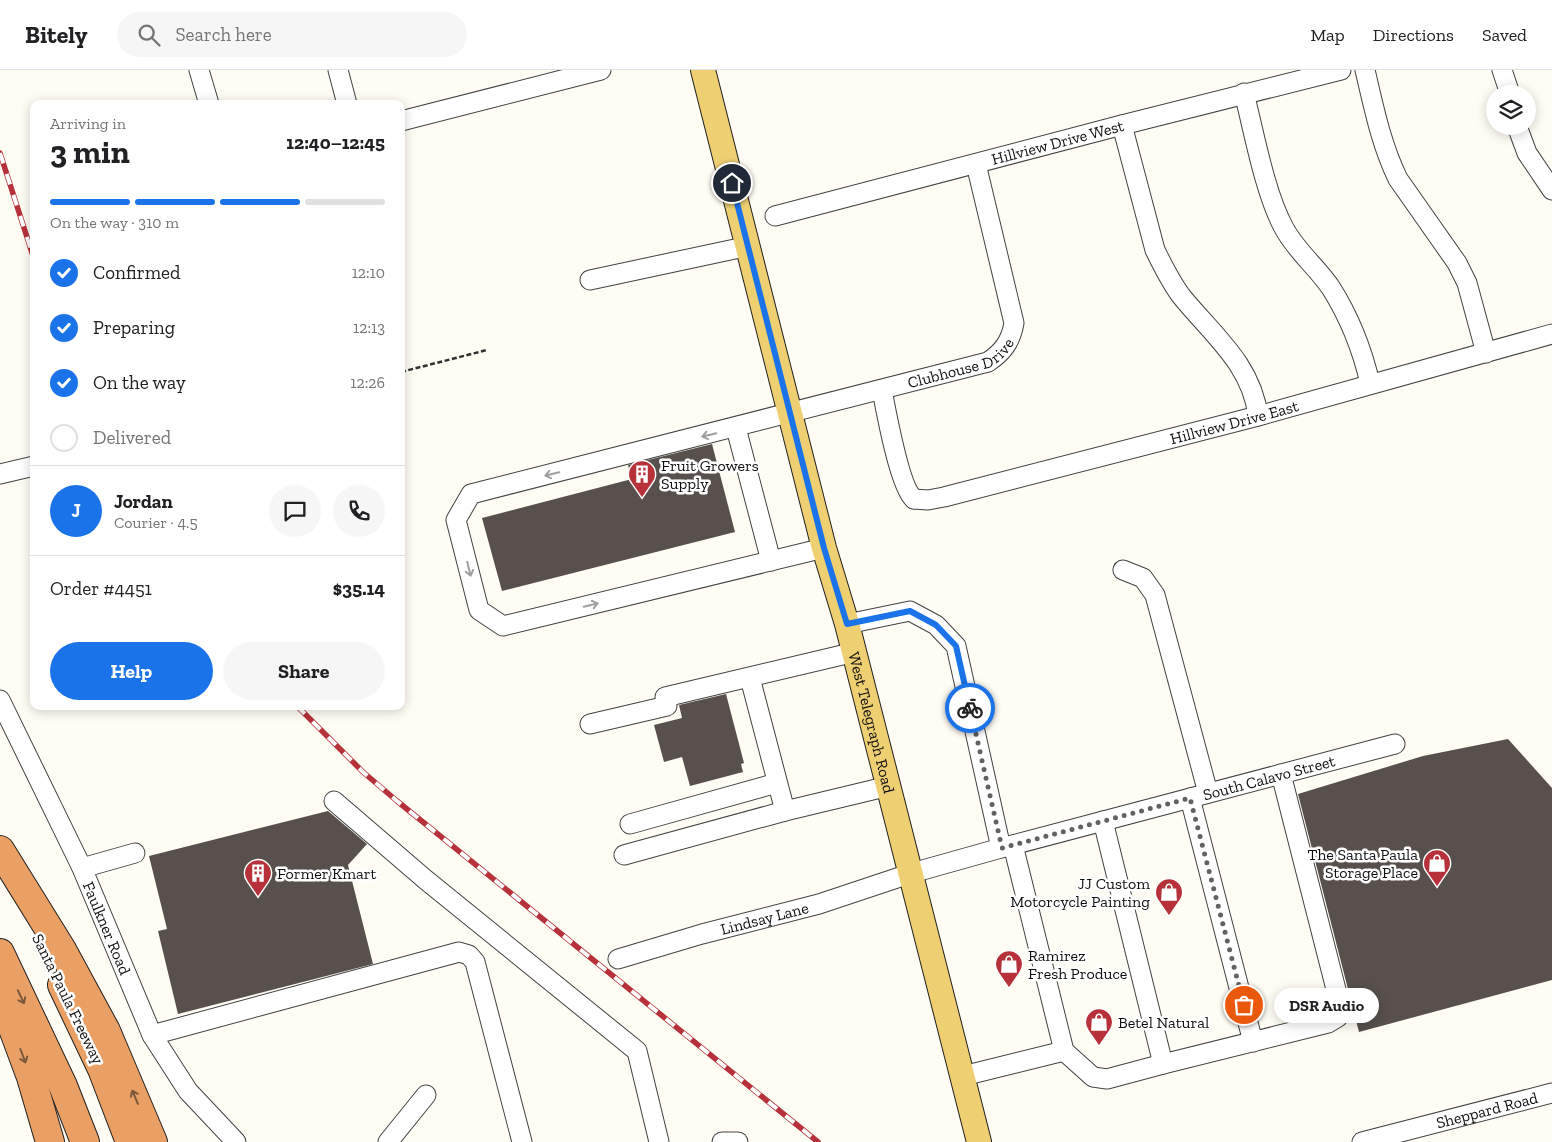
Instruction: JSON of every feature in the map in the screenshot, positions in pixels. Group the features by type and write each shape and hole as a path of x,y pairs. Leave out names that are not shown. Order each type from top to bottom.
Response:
{"highway":[{"path":"0,850 62,950 106,1031 153,1142"},
{"name":"Santa Paula Freeway","path":"0,858 102,1069 130,1142"},
{"path":"0,953 63,1086 85,1142"},
{"path":"0,994 32,1077 50,1142"}],"main road":[{"name":"West Telegraph Road","path":"704,70 824,548 847,624 912,873 978,1142"}],"street":[{"path":"199,70 208,100"},
{"path":"338,70 346,100"},
{"path":"405,120 567,74 601,70"},
{"name":"Hillview Drive West","path":"774,216 1122,124 1341,70"},
{"path":"1365,70 1375,117 1391,165 1398,179 1456,263 1467,283 1486,353"},
{"path":"1502,70 1507,85"},
{"path":"1244,93 1270,190 1282,226 1290,239 1319,272 1336,297 1354,331 1370,383"},
{"path":"1122,124 1155,250 1161,263 1181,296 1242,367 1254,397 1258,416"},
{"path":"1520,135 1527,154 1547,183"},
{"name":"Clubhouse Drive","path":"824,548 504,626 479,610 456,520 471,494 791,414 988,362 999,354 1009,341 1013,332 1013,313 976,164"},
{"path":"590,280 749,246"},
{"name":"Hillview Drive East","path":"882,390 911,505 1258,416 1370,383 1552,334"},
{"path":"736,428 770,561"},
{"path":"0,474 30,467"},
{"path":"1123,570 1143,578 1155,595 1208,793"},
{"path":"847,624 910,611 936,625 956,646 1007,846 1064,1051 1093,1078 1107,1080 1163,1064 1328,1023 1338,1017 1342,1010 1281,774"},
{"path":"590,724 667,706 665,697 854,652"},
{"path":"750,678 785,811"},
{"name":"Faulkner Road","path":"0,700 82,868 152,1035 188,1091 236,1142"},
{"name":"South Calavo Street","path":"912,873 1007,846 1395,744"},
{"path":"630,824 777,783"},
{"path":"624,855 785,811 889,786"},
{"path":"1190,798 1253,1042"},
{"path":"334,800 426,880 637,1051 659,1142"},
{"path":"1103,821 1163,1064"},
{"path":"82,868 135,853"},
{"name":"Lindsay Lane","path":"618,959 702,934 819,904 912,873"},
{"path":"152,1035 459,952 469,954 475,962 522,1142"},
{"path":"963,1076 1064,1051"},
{"name":"Sheppard Road","path":"1362,1142 1552,1093"},
{"path":"388,1142 426,1095"},
{"path":"722,1142 738,1142"}],"path":[{"path":"405,371 487,350"}],"building":[{"name":"Fruit Growers Supply","path":"712,444 735,532 502,591 482,518 632,479 628,465"},
{"path":"726,694 744,763 741,764 743,772 690,786 682,757 664,762 654,725 682,718 679,705"},
{"name":"The Santa Paula Storage Place","path":"1508,739 1552,788 1552,980 1359,1032 1298,794 1423,756"},
{"name":"Former Kmart","path":"328,811 367,844 348,865 373,964 178,1014 158,931 167,929 149,856"}],"railway":[{"path":"0,153 30,247"},
{"path":"301,710 363,772 397,801 818,1142"}],"way so far":[{"path":"970,708 1002,848 1190,798 1244,1005"}],"place":[{"name":"Fruit Growers Supply","path":"642,498"},
{"name":"The Santa Paula Storage Place","path":"1437,887"},
{"name":"Former Kmart","path":"258,897"},
{"name":"JJ Custom Motorcycle Painting","path":"1169,916"},
{"name":"Ramirez Fresh Produce","path":"1009,988"},
{"name":"DSR Audio","path":"1244,1005"},
{"name":"Betel Natural","path":"1099,1046"}],"route":[{"path":"732,183 824,548 838,587 847,624 910,611 936,625 956,646 970,708"}]}
